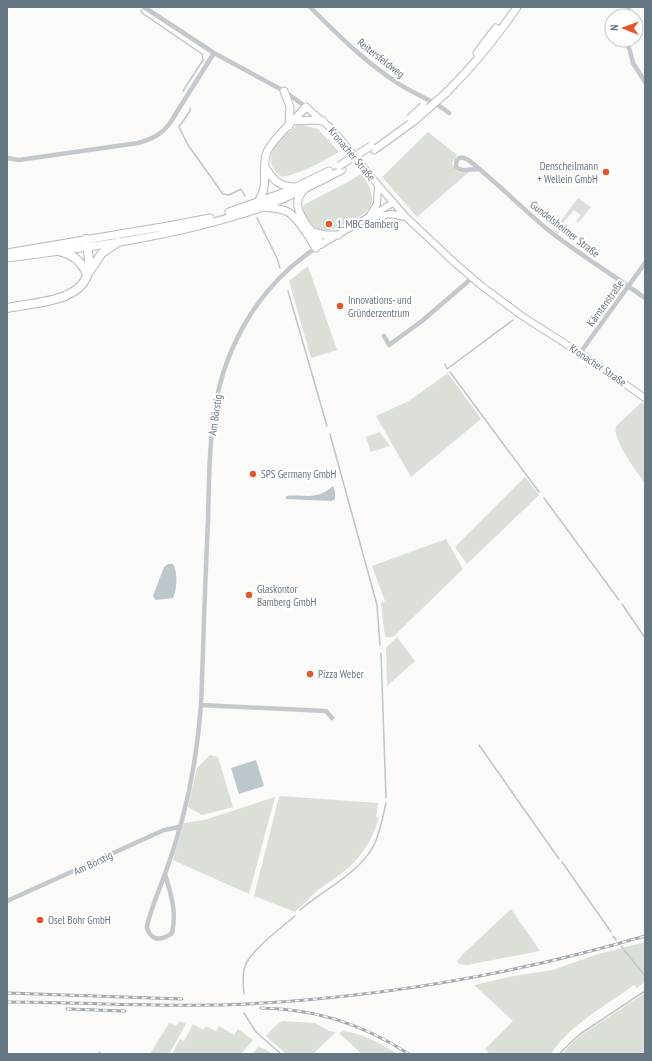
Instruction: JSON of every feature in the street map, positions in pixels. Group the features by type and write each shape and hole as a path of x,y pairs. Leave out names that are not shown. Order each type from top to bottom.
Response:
{"highway":[{"path":"8,307 54,299 69,294 83,284 87,275 102,253 118,242"},
{"path":"86,243 89,263 87,275"},
{"path":"59,251 69,253 78,260 87,275"}],"main road":[{"path":"443,92 512,7"},
{"path":"7,258 59,251 86,243 118,242 214,221 301,188 341,168 412,119 467,71 488,48 517,7"},
{"path":"284,91 290,107 291,124"},
{"path":"259,205 265,186 265,159 269,148 306,107"},
{"path":"291,124 314,120 323,121"},
{"path":"265,166 269,174 278,184 301,188"},
{"path":"301,188 298,200 298,209 319,246"},
{"path":"7,253 86,243 212,217 259,205 289,212 319,246"},
{"path":"312,232 325,235 338,235"}],"street":[{"name":"Kronacher Straße","path":"144,7 214,53 284,91 306,107 323,121 346,145 406,217 472,278 522,316 580,353 645,398"},
{"name":"Reitersfeldweg","path":"310,7 335,32 397,84 440,106 450,113"},
{"path":"629,48 633,63 645,82"},
{"path":"7,158 19,160 138,143 153,138 164,131 170,124 214,53"},
{"name":"Gundelsheimer Straße","path":"479,169 470,168 458,170 455,162 457,158 466,158 479,169 548,230 645,298"},
{"path":"368,218 376,204 378,185"},
{"name":"Am Börstig","path":"165,874 175,912 172,933 161,939 155,938 147,929 148,921 180,827 194,768 201,705 210,457 215,408 220,386 232,351 246,321 269,289 286,270 319,246 393,203"},
{"path":"368,218 392,214 406,217"},
{"name":"Kärntenstraße","path":"580,353 645,263"},
{"path":"384,336 389,345 422,321 472,278"},
{"path":"201,705 326,711 332,718"},
{"name":"Am Börstig","path":"7,901 164,830 180,827"}],"shaded area":[{"path":"299,124 318,129 339,152 305,170 282,177 273,168 271,161 272,155 278,143"},
{"path":"428,132 457,155 452,163 453,167 457,171 470,171 417,217 382,177"},
{"path":"362,173 370,189 372,197 371,206 368,210 341,226 327,231 317,230 312,226 304,215 304,205"},
{"path":"578,198 591,207 578,223 576,221 581,215 574,210 558,229 560,231 558,234 554,230"},
{"path":"308,266 337,350 311,358 289,281"},
{"path":"448,373 481,419 411,477 376,416 409,401"},
{"path":"642,402 645,405 645,483 621,447 616,432 616,426"},
{"path":"380,432 390,446 371,452 366,437"},
{"path":"525,477 539,495 467,564 455,547"},
{"path":"333,486 335,491 335,499 332,501 286,499 286,496 311,496 321,494"},
{"path":"446,539 463,569 393,637 385,637 381,603 385,601 372,566"},
{"path":"168,564 173,564 176,572 176,586 173,598 156,600 153,596 164,567"},
{"path":"397,637 415,661 387,686 386,648"},
{"path":"210,755 218,757 233,807 202,815 188,807 197,768"},
{"path":"256,760 264,786 239,794 231,768"},
{"path":"275,797 249,894 173,860 184,823 204,820"},
{"path":"279,797 378,803 376,817 379,818 374,832 354,863 318,890 295,912 254,896"},
{"path":"511,909 540,951 467,965 459,964 457,961 463,954"},
{"path":"645,942 645,982 637,988 634,985 589,1016 559,1043 551,1054 490,1054 485,1049 513,1021 474,985 513,976 553,970 595,955"},
{"path":"645,993 645,1054 562,1054 581,1035"},
{"path":"180,1021 186,1024 169,1054 150,1054 169,1023 176,1026"},
{"path":"282,1021 315,1023 329,1031 336,1032 313,1054 286,1054 266,1036"},
{"path":"193,1024 203,1030 206,1026 216,1031 219,1026 234,1035 238,1029 253,1040 241,1054 172,1054 180,1039 184,1041"},
{"path":"344,1031 358,1034 372,1040 397,1054 362,1054 339,1033"},
{"path":"258,1047 265,1049 272,1054 252,1054"}],"waterway":[{"path":"141,10 142,13 202,54 203,60 183,91"},
{"path":"190,108 190,111 179,127 188,145 223,194 229,195 241,189 245,196"},
{"path":"257,218 277,258 280,268"},
{"path":"288,291 327,426"},
{"path":"445,364 447,369 513,320"},
{"path":"450,372 539,492"},
{"path":"330,434 377,605 380,645"},
{"path":"544,498 619,600"},
{"path":"622,604 645,638"},
{"path":"381,653 386,798"},
{"path":"479,745 559,859"},
{"path":"300,910 350,873 367,855 374,845 378,835 386,803"},
{"path":"562,862 611,932"},
{"path":"244,994 243,973 248,960 253,953 295,916"},
{"path":"613,936 616,940"},
{"path":"621,946 645,976"},
{"path":"560,1054 580,1034 645,991"},
{"path":"244,1013 256,1032 281,1054"}],"railway":[{"path":"7,1002 217,1005 297,1001 348,996 448,982 498,972 547,962 645,936"},
{"path":"7,993 182,999"},
{"path":"261,1008 301,1011 338,1020 374,1034 409,1054"},
{"path":"67,1009 125,1011"}],"place":[{"name":"Denscheilmann + Wellein GmbH","path":"606,172"},
{"name":"1. MBC Bamberg","path":"329,224"},
{"name":"Innovations- und Gründerzentrum","path":"340,306"},
{"name":"SPS Germany GmbH","path":"253,474"},
{"name":"Glaskontor Bamberg GmbH","path":"249,595"},
{"name":"Pizza Weber","path":"310,674"},
{"name":"Osel Bohr GmbH","path":"40,920"}]}
